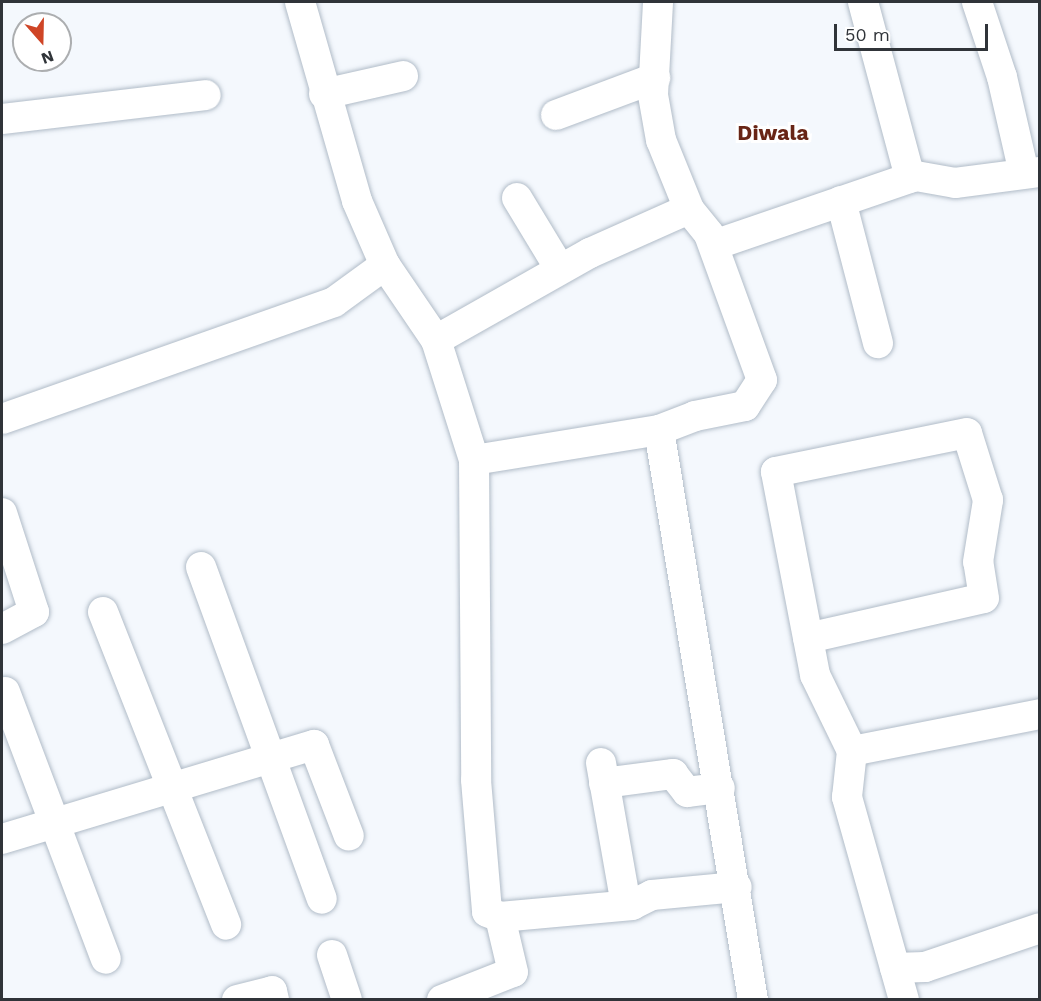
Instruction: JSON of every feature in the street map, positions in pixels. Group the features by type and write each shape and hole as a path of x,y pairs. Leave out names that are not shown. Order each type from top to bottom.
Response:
{"street":[{"path":"474,460 659,429 695,416 745,406 762,380 714,245 689,209 661,140 653,95 658,2"},
{"path":"863,2 910,178"},
{"path":"714,245 910,178 955,183 1032,172 977,2"},
{"path":"307,3 324,94 357,201 385,265 436,340 474,460 476,780 487,912 500,917 626,905 652,895 737,887"},
{"path":"324,94 403,76"},
{"path":"556,115 655,78"},
{"path":"2,119 206,95"},
{"path":"517,198 560,269"},
{"path":"841,201 878,343"},
{"path":"436,340 560,269 689,209"},
{"path":"2,419 334,302 385,265"},
{"path":"659,429 737,887 753,999"},
{"path":"808,638 984,598 978,562 988,500 967,433 776,472 815,675 852,751 847,797 904,999"},
{"path":"2,513 34,612 2,629"},
{"path":"201,567 322,899"},
{"path":"103,612 226,926"},
{"path":"5,692 106,959"},
{"path":"852,751 1040,714"},
{"path":"2,839 55,826 314,745 349,836"},
{"path":"626,905 602,773 673,774 687,792 720,788"},
{"path":"450,998 513,972 500,917"},
{"path":"895,968 925,967 1040,928"},
{"path":"332,955 347,999"},
{"path":"237,999 272,991 274,999"}],"district":[{"name":"Diwala","path":"773,133"}]}
